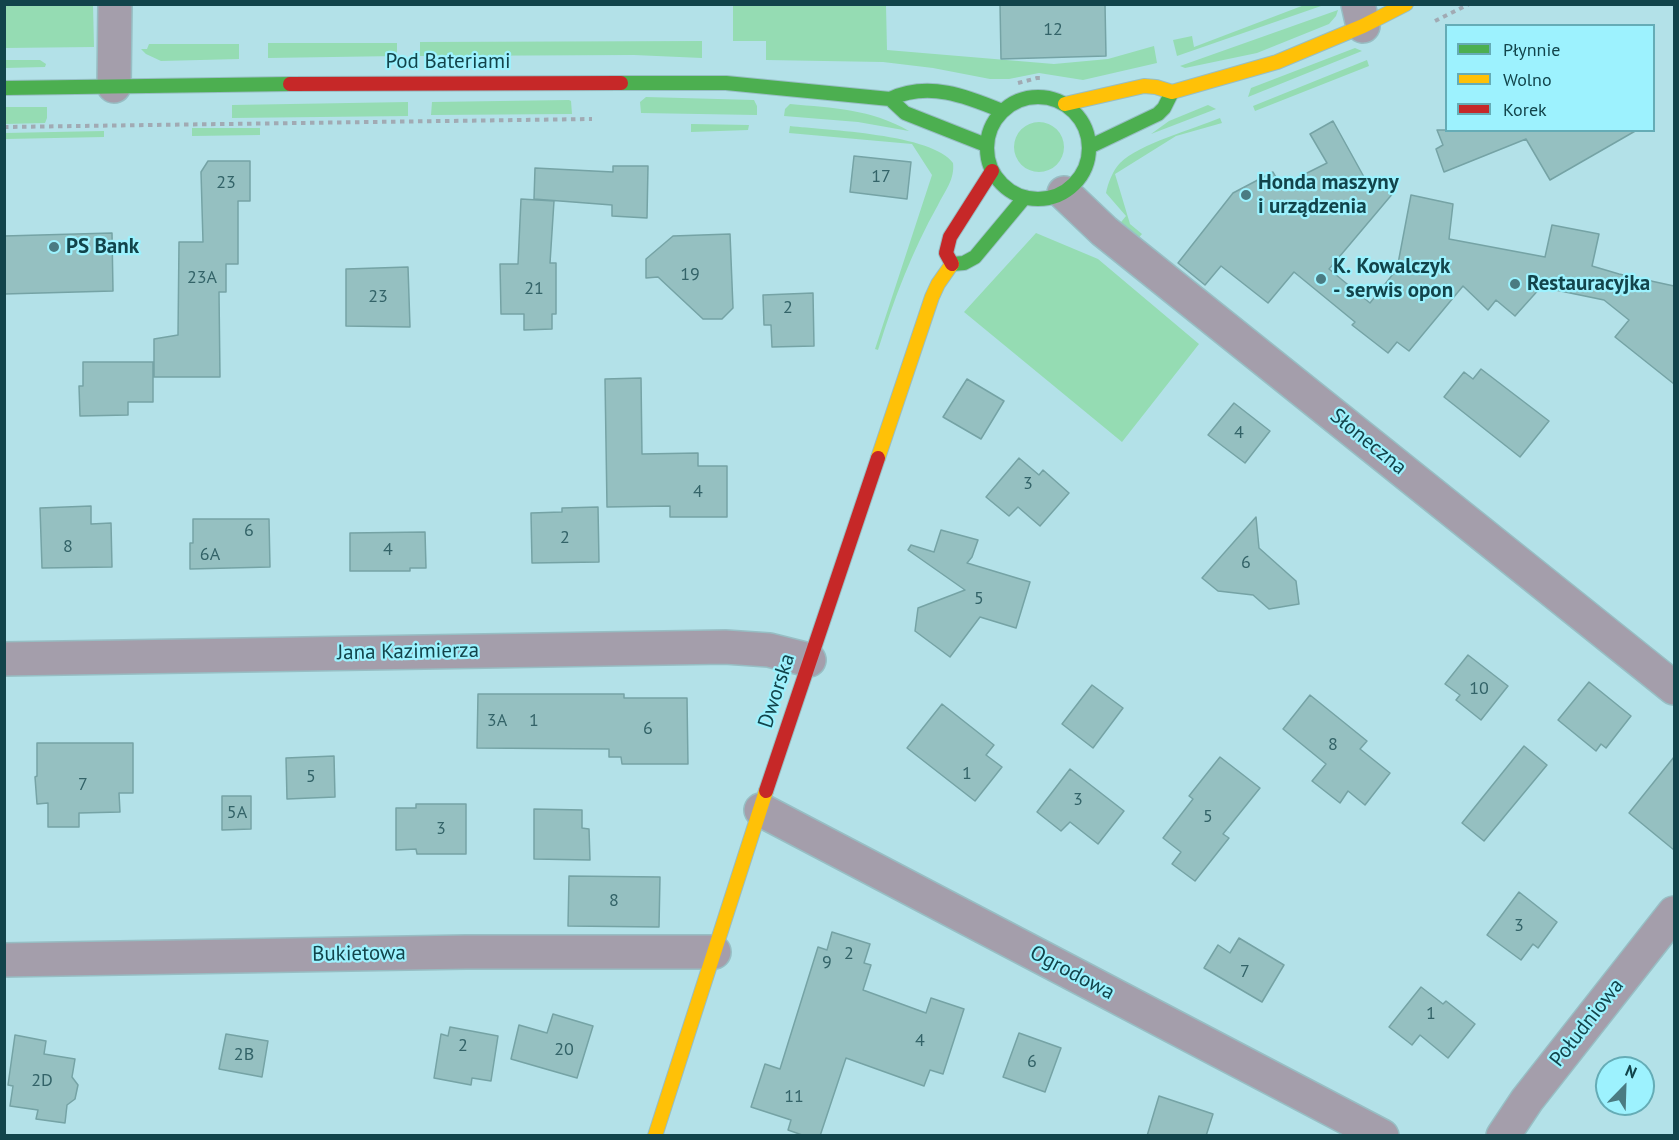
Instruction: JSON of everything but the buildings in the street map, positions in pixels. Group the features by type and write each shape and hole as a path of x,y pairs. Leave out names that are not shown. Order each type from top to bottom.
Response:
{"street":[{"path":"114,86 115,4"},
{"path":"1065,104 1144,86 1172,92 1277,62 1360,15 1406,4"},
{"name":"Pod Bateriami","path":"4,88 473,82 726,83 890,99 907,91 945,93 1002,111"},
{"path":"1089,147 1158,114 1164,108 1172,92"},
{"path":"1031,97 1047,97 1065,104 1082,121 1088,133 1088,161 1083,174 1064,193 1051,198 1025,197 1012,192 992,171 986,145 992,124 1002,111 1015,102 1031,97"},
{"path":"890,99 915,117 986,145"},
{"path":"992,171 950,237 946,253 952,264 964,264 975,256 1025,197"},
{"name":"Słoneczna","path":"1064,193 1104,231 1674,688"},
{"name":"Dworska","path":"655,1136 809,660 932,297 952,264"},
{"name":"Jana Kazimierza","path":"4,659 725,647 769,650 809,660"},
{"name":"Ogrodowa","path":"761,810 1382,1136"},
{"name":"Południowa","path":"1503,1136 1527,1100 1674,913"},
{"name":"Bukietowa","path":"4,960 466,952 714,952"}],"path":[{"path":"4,127 602,119"}],"green space":[{"path":"1307,4 1324,5 1177,56 1173,40 1192,36 1194,47"},
{"path":"4,5 93,5 94,47 5,48"},
{"path":"733,5 886,5 887,50 1054,64 1108,59 1154,46 1157,63 1083,80 1039,73 1009,79 990,79 933,68 883,62 766,60 766,41 733,41"},
{"path":"1338,10 1329,24 1257,53 1185,68 1180,66"},
{"path":"702,41 702,58 634,55 420,56 420,42"},
{"path":"268,43 397,43 397,56 268,58"},
{"path":"149,44 239,44 239,59 161,61 141,49 147,49"},
{"path":"1355,48 1362,51 1248,97 1251,88"},
{"path":"5,60 40,60 46,64 45,67 5,68"},
{"path":"1367,60 1369,66 1255,111 1253,106"},
{"path":"646,97 754,100 757,115 641,113 640,102"},
{"path":"569,100 572,114 431,115 432,102"},
{"path":"408,102 408,116 232,118 232,105"},
{"path":"790,104 837,108 866,114 909,131 858,122 784,116 785,109"},
{"path":"1208,105 1216,109 1151,134 1169,121"},
{"path":"5,107 47,107 47,118 45,123 5,124"},
{"path":"1220,118 1222,123 1176,136 1115,174 1130,224 1142,234 1135,242 1117,227 1126,216 1106,193 1115,169 1129,156 1140,150"},
{"path":"1039,122 1057,129 1064,147 1057,165 1039,172 1021,165 1014,147 1021,129"},
{"path":"691,124 749,125 748,130 691,132"},
{"path":"790,126 878,135 902,140 942,153 953,163 951,180 912,258 878,350 875,349 932,175 912,144 789,133"},
{"path":"192,128 260,128 260,135 192,136"},
{"path":"104,131 104,137 5,139 5,133"},
{"path":"1036,233 1098,259 1199,344 1122,442 964,312"}],"traffic: fast":[{"path":"621,83 726,83 890,99 905,113 986,145"},
{"path":"4,88 290,84"},
{"path":"890,99 918,91 933,91 975,100 1002,111"},
{"path":"1089,147 1158,114 1164,108 1172,92"},
{"path":"1038,97 1058,101 1074,112 1085,128 1089,148 1085,168 1074,184 1058,195 1038,199 1018,195 1002,184 991,168 987,148 991,128 1002,112 1018,101 1038,97"},
{"path":"952,264 964,263 975,257 1025,197"}],"traffic: slow":[{"path":"1065,104 1144,86 1172,92 1277,62 1363,26 1406,4"},
{"path":"878,458 932,297 952,264"},
{"path":"655,1136 766,791"}],"traffic: jam":[{"path":"290,84 621,83"},
{"path":"952,264 946,253 950,237 992,171"},
{"path":"766,791 878,458"}],"place":[{"name":"Honda maszyny i urządzenia","path":"1246,195"},
{"name":"PS Bank","path":"54,247"},
{"name":"K. Kowalczyk - serwis opon","path":"1321,279"},
{"name":"Restauracyjka","path":"1515,284"}]}
